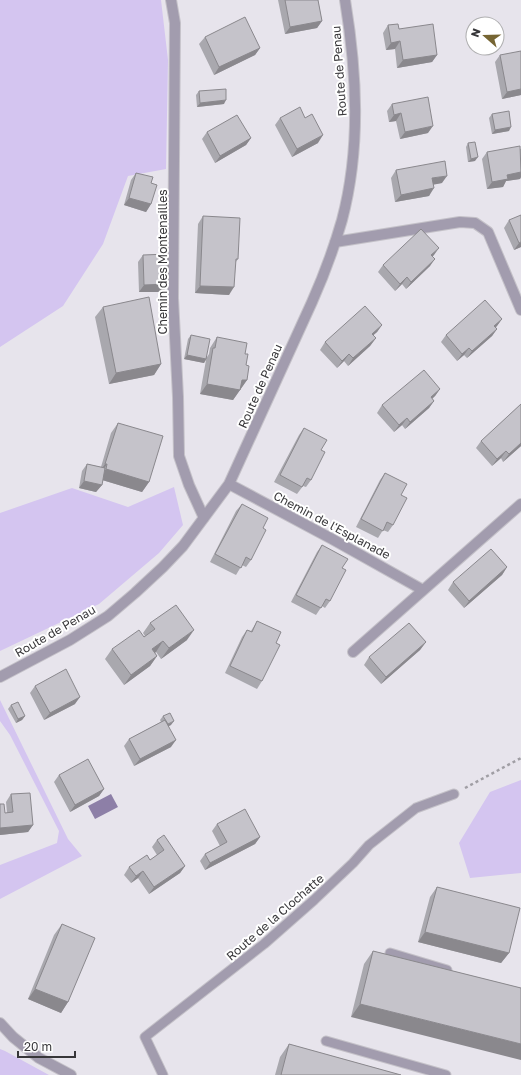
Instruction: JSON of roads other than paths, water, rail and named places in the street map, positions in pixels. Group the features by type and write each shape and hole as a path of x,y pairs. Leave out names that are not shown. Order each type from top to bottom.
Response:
{"street":[{"name":"Chemin des Montenailles","path":"171,0 175,23 173,298 178,397 179,456 189,485 204,518"},
{"name":"Route de Penau","path":"0,677 70,640 108,616 163,567 183,546 229,484 325,272 335,242 348,191 356,112 351,36 345,0"},
{"path":"335,242 460,222 475,223 488,232 521,310"},
{"name":"Chemin de l'Esplanade","path":"229,484 423,590"},
{"path":"353,652 521,504"},
{"path":"0,1023 39,1058 71,1075"}],"lane":[{"name":"Route de la Clochatte","path":"162,1075 145,1037 264,944 314,900 353,863 369,845 416,808 454,794"},
{"path":"390,953 455,973"},
{"path":"326,1041 446,1075"}]}
